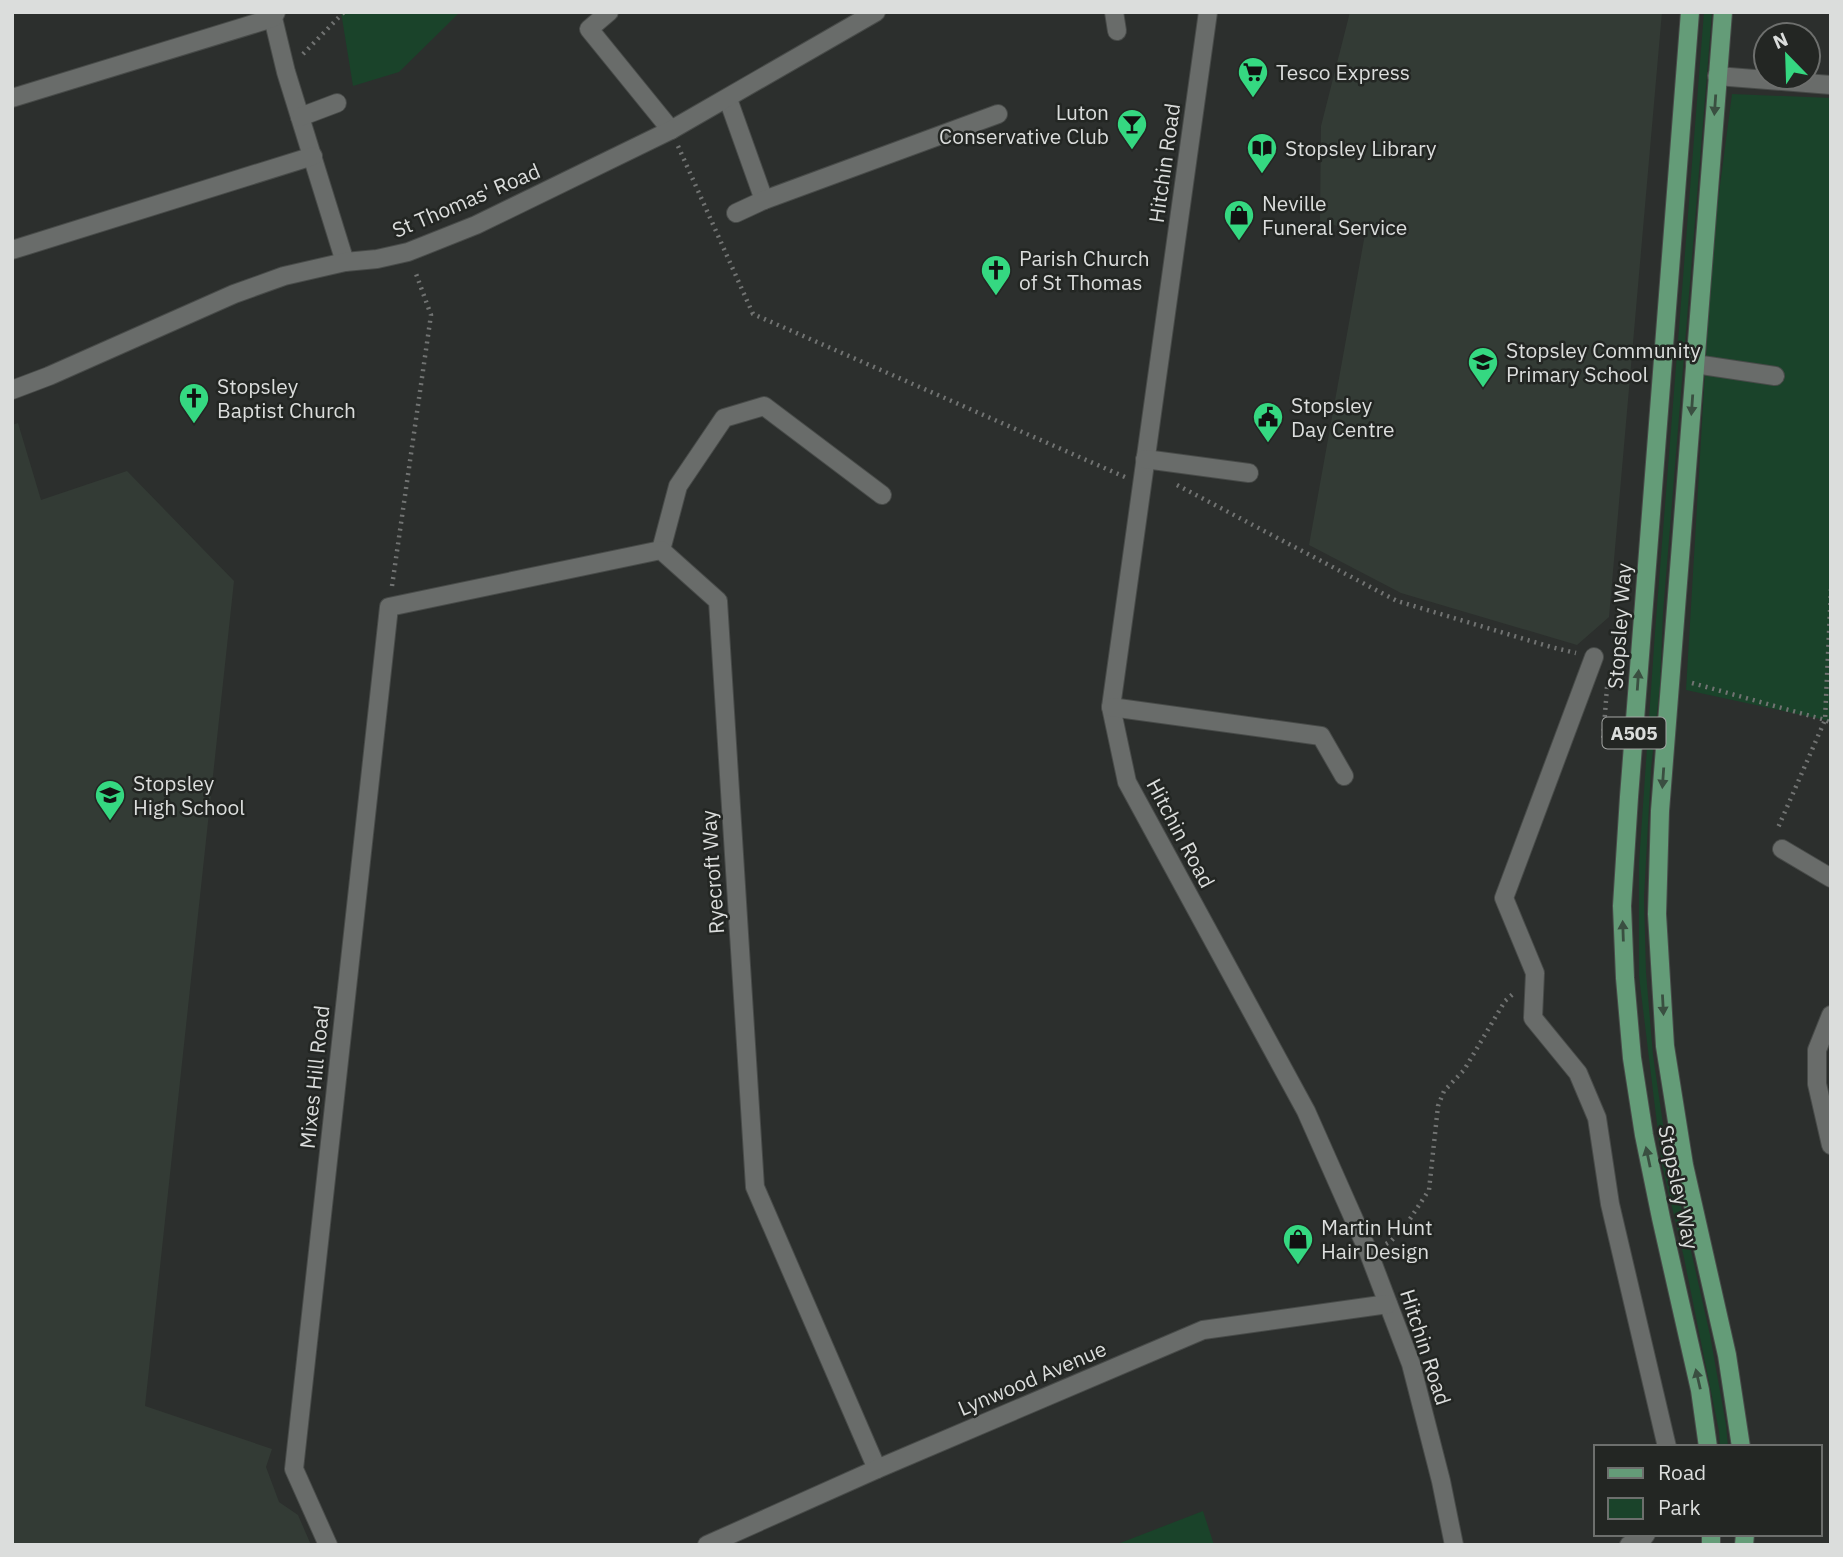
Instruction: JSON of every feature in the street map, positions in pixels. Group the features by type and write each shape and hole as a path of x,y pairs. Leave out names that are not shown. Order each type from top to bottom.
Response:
{"main road":[{"name":"Stopsley Way","path":"1690,12 1622,906 1632,1058 1644,1135 1700,1390 1708,1445"},
{"name":"Stopsley Way","path":"1723,12 1660,811 1657,914 1665,1046 1684,1165 1727,1355 1741,1445"}],"street":[{"path":"609,12 589,29 671,130"},
{"name":"St Thomas' Road","path":"12,390 234,294 284,276 345,262 408,252 476,225 671,130 876,12"},
{"path":"1114,12 1117,31"},
{"name":"Hitchin Road","path":"1208,12 1111,707 1128,782 1306,1111 1368,1251 1411,1364 1441,1481 1454,1545"},
{"path":"12,97 275,15 286,72 345,262"},
{"path":"1717,76 1831,85"},
{"path":"728,99 764,200"},
{"path":"300,117 337,103"},
{"path":"736,213 764,200 998,114"},
{"path":"12,250 313,156"},
{"path":"1695,364 1775,376"},
{"path":"389,607 661,550 678,485 724,418 764,406 882,495"},
{"path":"1145,460 1249,473"},
{"name":"Ryecroft Way","path":"661,550 718,601 755,1187 877,1469"},
{"name":"Mixes Hill Road","path":"328,1545 294,1469 389,607"},
{"name":"Stopsley Way","path":"1594,657 1504,898 1535,973 1533,1018 1578,1073 1597,1118 1610,1204 1667,1445"},
{"path":"1111,707 1321,736 1344,776"},
{"path":"1782,849 1831,878"},
{"path":"1831,1015 1817,1050 1817,1084 1831,1145"},
{"name":"Lynwood Avenue","path":"707,1545 877,1469 1203,1330 1388,1304"},
{"path":"1629,1545 1644,1536"}],"path":[{"path":"286,72 344,12"},
{"path":"671,130 753,314 1142,484"},
{"path":"389,607 431,315 408,252"},
{"path":"1166,479 1397,601 1551,647 1594,657 1608,670 1603,741 1613,742 1614,729"},
{"path":"1782,849 1785,839 1776,833 1828,721 1831,589"},
{"path":"1692,683 1828,721"},
{"path":"1368,1251 1391,1241 1406,1225 1429,1190 1438,1106 1444,1091 1464,1070 1505,1001 1535,973"}],"shaded area":[{"name":"Stopsley Community Primary School","path":"1350,12 1662,12 1609,617 1577,645 1401,593 1309,545 1365,234 1320,221 1321,126"},
{"name":"Stopsley High School","path":"18,423 41,500 127,471 234,581 145,1406 272,1449 266,1467 279,1502 298,1515 311,1545 12,1545 12,425"}],"green space":[{"path":"341,12 460,12 399,72 353,86"},
{"path":"1704,12 1712,12 1663,613 1660,685 1651,769 1644,897 1646,973 1653,1055 1664,1131 1710,1335 1728,1445 1720,1445 1684,1258 1662,1165 1639,976 1639,863"},
{"path":"1732,94 1831,98 1831,723 1686,690 1713,239"},
{"path":"1203,1511 1214,1545 1115,1545"}],"place":[{"name":"Tesco Express","path":"1253,99"},
{"name":"Luton Conservative Club","path":"1132,151"},
{"name":"Stopsley Library","path":"1262,175"},
{"name":"Neville Funeral Service","path":"1239,242"},
{"name":"Parish Church of St Thomas","path":"996,297"},
{"name":"Stopsley Community Primary School","path":"1483,389"},
{"name":"Stopsley Baptist Church","path":"194,425"},
{"name":"Stopsley Day Centre","path":"1268,444"},
{"name":"Stopsley High School","path":"110,822"},
{"name":"Martin Hunt Hair Design","path":"1298,1266"}]}
